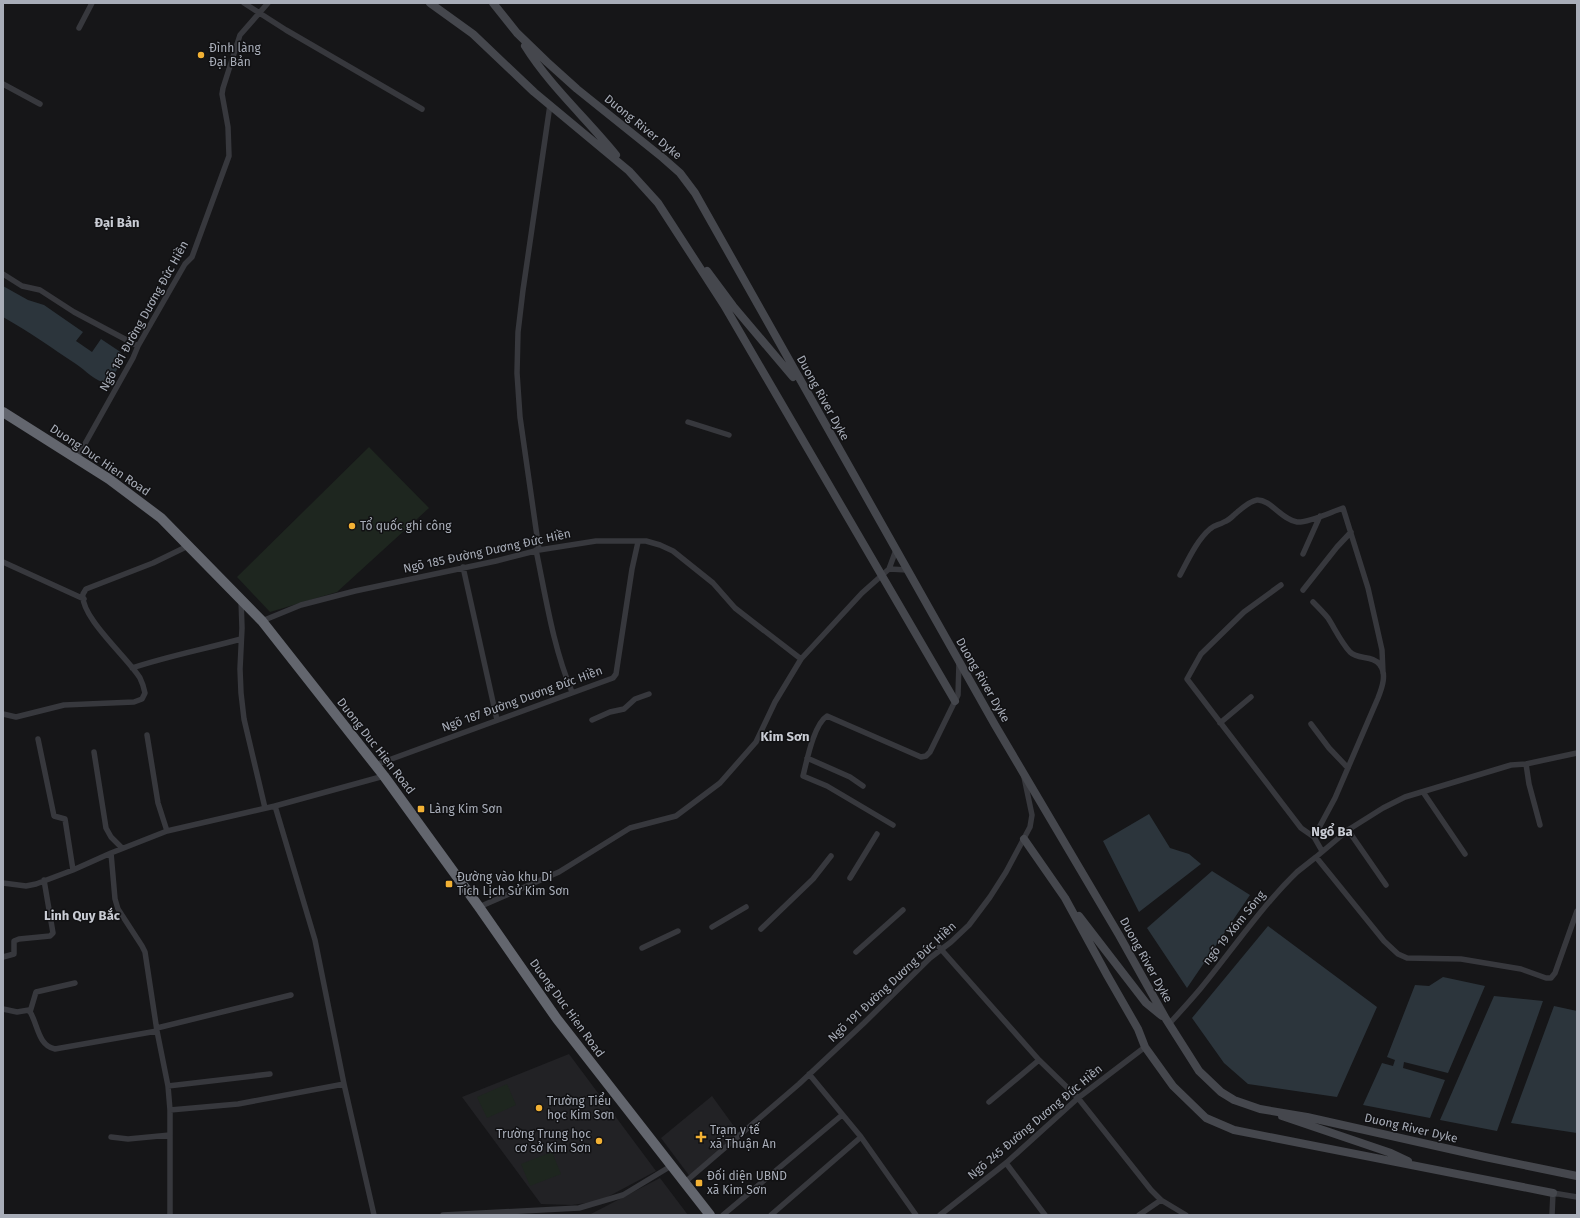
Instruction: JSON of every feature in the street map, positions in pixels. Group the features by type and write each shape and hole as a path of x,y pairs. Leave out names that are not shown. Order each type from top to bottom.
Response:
{"highway":[{"name":"Duong Duc Hien Road","path":"3,412 110,479 161,518 262,621 384,776 479,907 557,1019 710,1215"}],"main road":[{"path":"430,3 473,34 550,105 629,171"},
{"name":"Duong River Dyke","path":"493,3 516,33 577,89 664,158 680,173 695,193 804,389 1023,773 1119,935 1167,1022 1199,1071 1209,1082 1234,1100 1260,1109 1307,1116 1477,1156 1577,1176"},
{"path":"516,33 539,68 591,125 658,203 732,306 804,389"},
{"path":"658,203 724,306 956,701"},
{"path":"1024,839 1065,898 1146,1003 1167,1022"},
{"path":"1065,898 1138,1029 1145,1047 1173,1086 1206,1118 1234,1130 1553,1193"},
{"path":"1260,1109 1391,1153 1421,1167"}],"street":[{"path":"79,28 92,3"},
{"path":"244,3 286,30 422,109"},
{"name":"Ngõ 181 Đường Dương Đức Hiền","path":"77,458 133,358 138,346 185,264 192,257 219,187 229,156 228,126 222,94 223,88 240,35 268,3"},
{"path":"3,84 40,104"},
{"path":"550,105 523,290 518,332 517,373 520,417 538,550 555,639 564,671 572,692"},
{"path":"3,274 22,286 40,290 74,312 138,346"},
{"path":"688,422 729,435"},
{"path":"1180,575 1200,542 1210,529 1223,523 1250,503 1257,500 1265,502 1287,519 1296,522 1304,521 1344,508 1368,588 1382,650 1383,684 1335,798 1314,837"},
{"path":"1304,554 1320,516"},
{"path":"1303,590 1337,547 1351,532"},
{"name":"Ngõ 185 Đường Dương Đức Hiền","path":"262,621 301,605 355,591 538,550 596,541 646,541 673,551 713,583 735,608 801,659"},
{"name":"Ngõ 187 Đường Dương Đức Hiền","path":"375,764 615,676 638,542"},
{"path":"3,714 16,717 64,705 134,702 142,699 145,693 140,679 93,622 85,605 83,594 86,589 153,563 188,546"},
{"path":"479,907 559,872 630,828 676,816 693,805 720,783 756,742 775,702 801,659 862,593 889,569 896,550"},
{"path":"3,562 84,599"},
{"path":"463,567 497,720"},
{"path":"889,569 908,570"},
{"path":"1281,585 1244,612 1201,654 1186,679 1301,828 1314,837 1322,851"},
{"path":"241,598 241,693 244,719 264,808"},
{"path":"1313,602 1328,618 1350,652 1354,655 1363,656 1377,662 1383,673"},
{"path":"132,668 156,660 203,650 241,639"},
{"path":"893,825 827,786 803,776 807,758 818,728 822,719 828,716 921,757 926,756 930,752 956,701 958,695 960,663"},
{"path":"592,720 610,712 624,709 635,699 649,694"},
{"path":"1220,723 1251,697"},
{"path":"1311,724 1329,748 1348,768"},
{"path":"147,735 158,803 168,832"},
{"path":"38,739 54,816 65,820 73,870"},
{"path":"94,752 106,828 111,837 122,848"},
{"name":"ngõ 19 Xóm Sông","path":"1167,1022 1201,988 1243,932 1287,881 1348,830 1383,808 1405,798 1511,765 1526,764 1577,752"},
{"path":"807,758 850,777 863,786"},
{"path":"1526,764 1529,784 1540,825"},
{"name":"Ngõ 191 Đường Dương Đức Hiền","path":"684,1183 809,1074 864,1023 940,948 969,925 986,903 1006,872 1030,827 1032,818 1023,773"},
{"path":"3,883 26,886 36,884 73,870 122,848 168,832 276,806 384,776"},
{"path":"1423,792 1465,854"},
{"path":"276,806 315,940 344,1084 374,1215"},
{"path":"1348,830 1386,885"},
{"path":"850,878 877,834"},
{"path":"111,853 115,900 118,909 142,946 144,952 168,1086 170,1110 170,1215"},
{"path":"761,929 813,879 831,856"},
{"path":"1316,857 1384,941 1398,954 1407,958 1461,959 1521,969 1546,978 1551,978 1555,973 1577,914"},
{"path":"3,957 14,954 14,941 19,939 50,936 53,933 44,880"},
{"path":"712,927 746,907"},
{"path":"856,952 903,910"},
{"path":"642,948 678,931"},
{"path":"940,948 1039,1060 1078,1098 1151,1190 1161,1200 1186,1215"},
{"path":"75,983 36,992 30,1012 42,1040 47,1046 55,1049 157,1029 291,995"},
{"path":"3,1008 17,1012 27,1010 30,1012"},
{"name":"Ngõ 245 Đường Dương Đức Hiền","path":"940,1215 1006,1163 1078,1098 1145,1047"},
{"path":"989,1102 1039,1060"},
{"path":"168,1086 270,1074"},
{"path":"809,1074 861,1137 916,1215"},
{"path":"170,1110 238,1104 344,1084"},
{"path":"723,1215 842,1115"},
{"path":"111,1137 128,1139 170,1135"},
{"path":"770,1215 861,1137"},
{"path":"1006,1163 1045,1215"},
{"path":"444,1215 579,1208 623,1195 671,1166"},
{"path":"1552,1215 1553,1193 1577,1197"},
{"path":"1139,1215 1161,1200"}],"shaded area":[{"path":"3,286 28,300 44,305 83,332 76,341 92,352 101,339 119,351 123,355 121,363 110,381 107,383 95,378 22,328 3,317"},
{"path":"369,447 429,508 337,592 270,612 237,577"},
{"path":"1149,814 1170,848 1189,854 1201,864 1139,912 1103,841"},
{"path":"1212,871 1250,895 1187,988 1147,928"},
{"path":"1268,926 1377,1007 1337,1097 1248,1084 1224,1063 1192,1018"},
{"path":"1443,977 1485,986 1448,1073 1404,1062 1403,1068 1445,1080 1430,1118 1363,1105 1382,1063 1393,1066 1395,1060 1387,1057 1415,985 1429,986"},
{"path":"1494,996 1543,1001 1497,1131 1440,1120"},
{"path":"1554,1006 1577,1011 1577,1133 1511,1123"},
{"path":"569,1054 656,1171 600,1201 572,1205 541,1204 462,1097"},
{"path":"507,1084 516,1105 487,1118 477,1097"},
{"name":"Trạm y tế xã Thuận An","path":"712,1096 741,1136 691,1178 661,1138"},
{"path":"552,1152 561,1174 530,1186 521,1164"},
{"path":"660,1178 688,1215 589,1215"}],"place":[{"name":"Đình làng Đại Bản","path":"201,55"},
{"name":"Tổ quốc ghi công","path":"352,526"},
{"name":"Làng Kim Sơn","path":"421,809"},
{"name":"Đường vào khu Di Tích Lịch Sử Kim Sơn","path":"449,884"},
{"name":"Trường Tiểu học Kim Sơn","path":"539,1108"},
{"name":"Trạm y tế xã Thuận An","path":"701,1137"},
{"name":"Trường Trung học cơ sở Kim Sơn","path":"599,1141"},
{"name":"Đối diện UBND xã Kim Sơn","path":"699,1183"}],"district":[{"name":"Đại Bản","path":"117,222"},
{"name":"Kim Sơn","path":"785,736"},
{"name":"Ngổ Ba","path":"1332,831"},
{"name":"Linh Quy Bắc","path":"82,915"}]}
